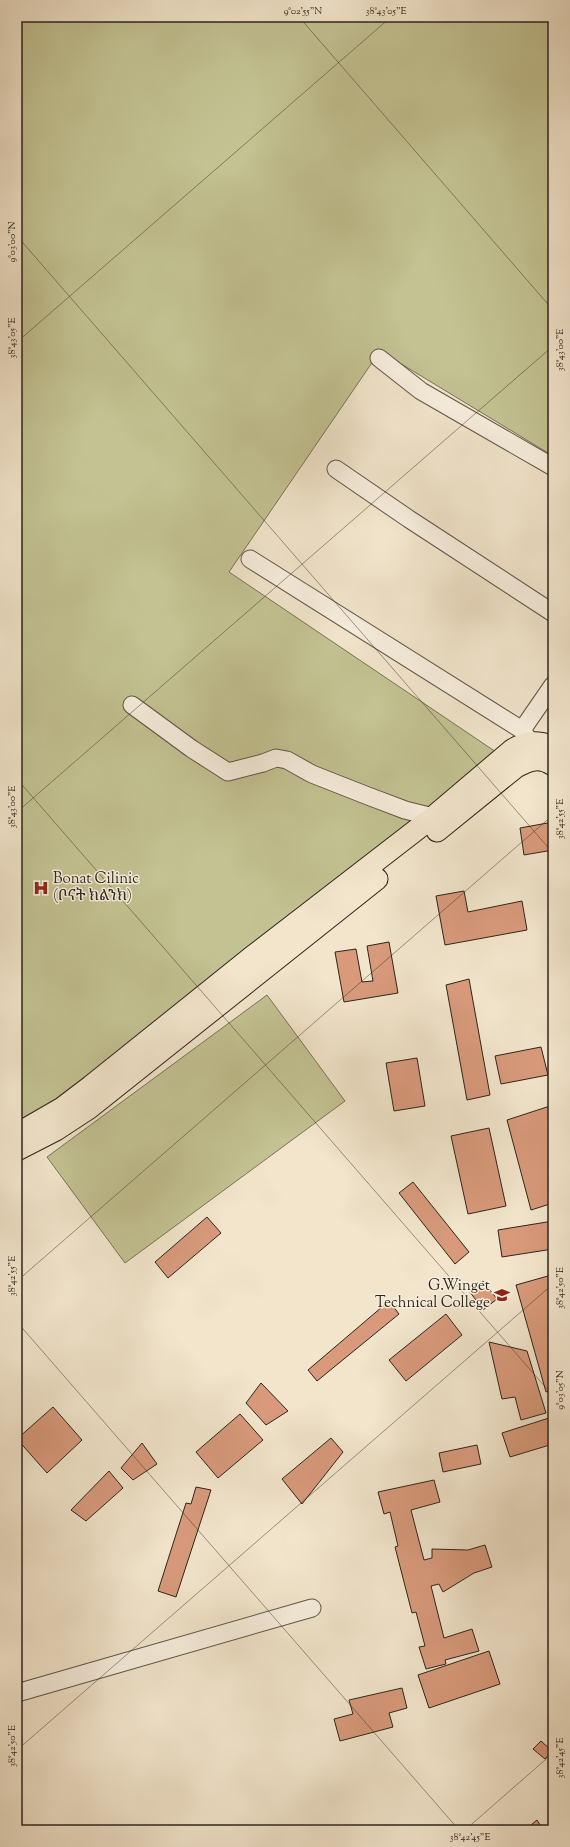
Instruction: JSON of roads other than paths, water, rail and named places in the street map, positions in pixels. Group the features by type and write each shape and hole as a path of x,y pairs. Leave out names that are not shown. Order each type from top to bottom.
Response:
{"main road":[{"path":"17,1134 62,1108 91,1086 253,956 432,817 521,744 526,736 553,746"},
{"path":"17,1150 56,1130 124,1081 516,767 532,759 541,760 553,765"}],"street":[{"path":"379,358 421,391 553,467"},
{"path":"336,469 553,614"},
{"path":"250,558 526,736 553,685"},
{"path":"132,705 192,749 228,772 264,763 276,758 287,760 312,774 405,810 432,817"},
{"path":"17,1693 312,1608"}],"place":[{"name":"Bonat Cilinic (ቦናት ክልንክ)","path":"41,888"},
{"name":"G.Winget Technical College","path":"502,1295"}]}
